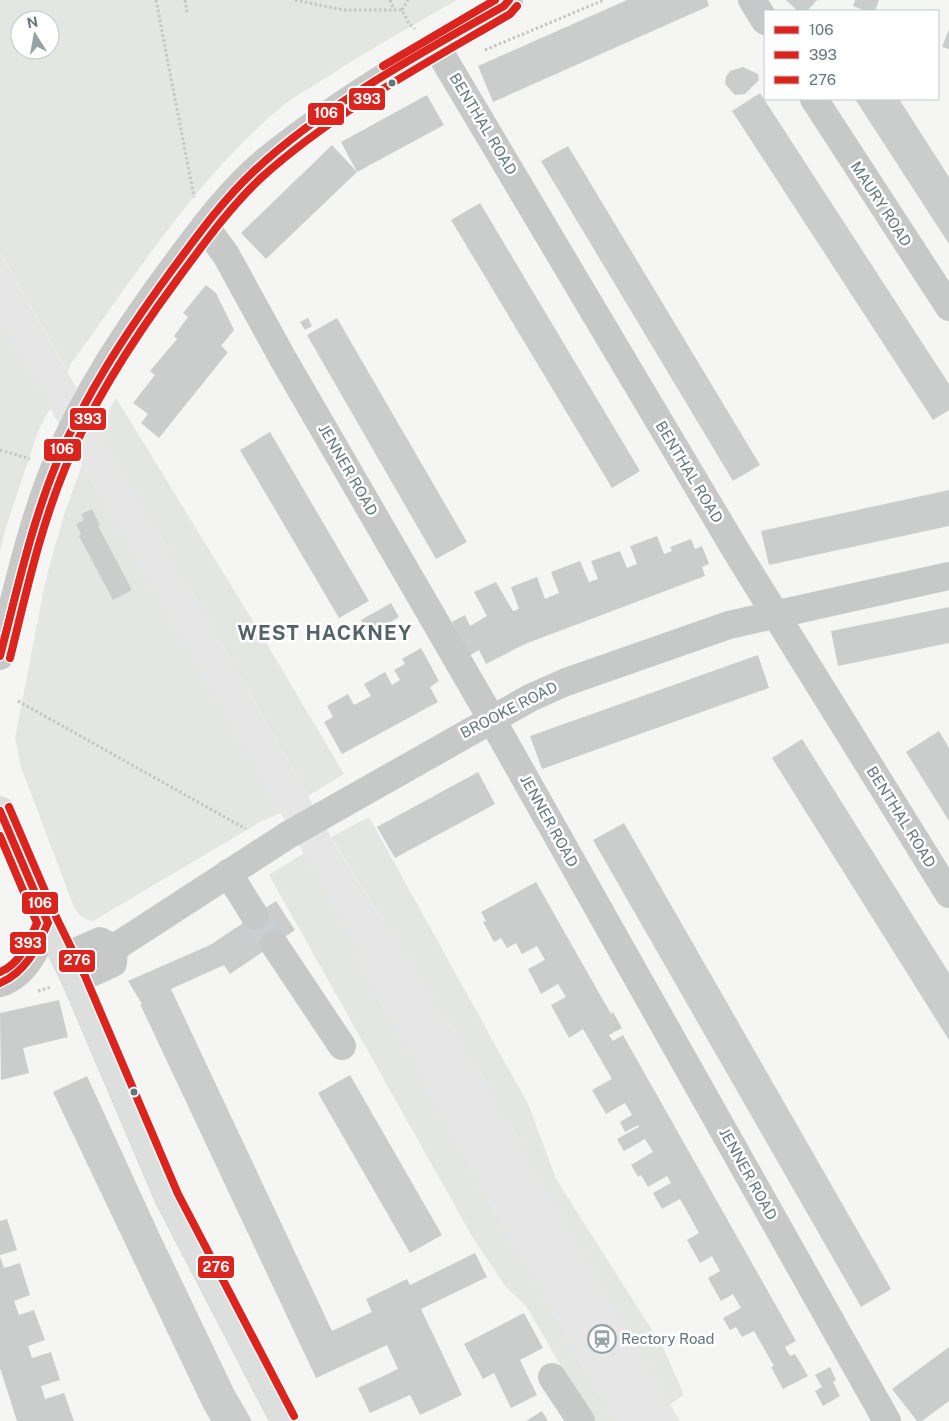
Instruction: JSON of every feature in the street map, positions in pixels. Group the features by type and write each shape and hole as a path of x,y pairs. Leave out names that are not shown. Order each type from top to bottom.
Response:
{"highway":[{"path":"0,811 48,923 76,980 169,1198 285,1421"}],"street":[{"path":"0,656 32,534 63,448 89,396 142,311 204,226 266,161 353,98 427,38 504,6 509,0"},
{"path":"752,0 764,19"},
{"name":"BENTHAL ROAD","path":"427,38 774,614 949,894"},
{"name":"MAURY ROAD","path":"815,100 949,307"},
{"name":"JENNER ROAD","path":"204,226 226,255 282,358 491,718 887,1421"},
{"name":"BROOKE ROAD","path":"76,980 113,963 114,948 288,835 491,718 566,682 729,625 949,576"},
{"path":"228,873 255,916"},
{"path":"0,983 10,980 28,960 36,949 48,923"},
{"path":"65,956 100,941 114,948"},
{"path":"274,944 342,1046"},
{"path":"552,1377 581,1421"}],"path":[{"path":"156,0 188,171 198,212 204,226"},
{"path":"185,0 187,12"},
{"path":"295,0 344,10 402,10"},
{"path":"390,0 394,10"},
{"path":"402,10 408,0"},
{"path":"482,52 604,0"},
{"path":"402,10 409,24 427,38"},
{"path":"0,450 34,460"},
{"path":"18,701 249,831"}],"shaded area":[{"path":"0,0 457,0 371,49 295,97 249,136 220,166 168,230 70,365 68,372 0,252"},
{"path":"0,253 340,853 391,934 395,931 443,1016 458,1033 680,1421 614,1421 420,1080 417,1065 356,960 362,956 0,320"},
{"path":"0,320 51,408 43,421 35,441 0,551"},
{"path":"116,398 267,644 344,774 308,796 99,428"},
{"path":"82,464 281,813 262,821 93,921 85,919 80,915 72,902 21,767 15,738 45,583 63,518"},
{"path":"369,817 529,1106 556,1179 664,1349 684,1395 670,1404 458,1033 443,1016 395,932 391,934 331,837"},
{"path":"304,853 362,956 356,960 417,1065 420,1080 614,1421 593,1421 526,1306 506,1287 473,1238 269,875"}],"building":[{"path":"627,0 707,0 709,6 493,102 478,66"},
{"path":"786,0 817,0 808,10 797,10"},
{"path":"855,0 879,0 875,10 863,10 853,6"},
{"path":"949,29 949,49 942,47"},
{"path":"743,67 758,74 759,80 745,94 735,95 725,84 726,77 730,71"},
{"path":"760,93 949,384 949,410 933,420 732,111"},
{"path":"427,95 444,125 357,172 341,142"},
{"path":"856,100 900,100 949,177 949,244"},
{"path":"332,145 357,172 266,259 241,233"},
{"path":"568,146 760,465 733,481 541,161"},
{"path":"480,203 640,471 612,488 451,220"},
{"path":"206,285 216,293 234,330 221,346 228,352 159,438 141,423 148,414 133,403 155,375 150,371 177,339 174,336 188,317 183,313"},
{"path":"308,318 312,326 305,330 300,322"},
{"path":"337,318 467,542 436,559 307,335"},
{"path":"270,432 369,601 339,618 240,450"},
{"path":"949,490 949,526 769,565 761,531"},
{"path":"92,509 100,525 98,526 132,590 113,600 79,536 81,534 76,524 84,520 81,514"},
{"path":"657,536 664,554 672,551 670,547 691,539 695,549 702,546 709,564 702,567 705,576 525,644 486,664 479,650 469,656 452,622 465,615 470,626 487,616 474,592 496,582 513,611 519,609 511,587 537,577 545,599 559,593 551,572 580,561 589,582 598,579 591,561 620,551 627,568 637,564 630,546"},
{"path":"391,603 399,617 389,623 391,627 382,632 380,628 369,634 361,620"},
{"path":"949,607 949,643 838,666 831,631"},
{"path":"421,648 439,681 430,687 438,702 342,754 324,722 333,717 327,706 348,694 354,705 371,696 364,684 385,672 392,685 400,680 394,670 405,664 402,659"},
{"path":"758,655 769,688 542,769 530,736"},
{"path":"939,731 949,748 949,821 906,752"},
{"path":"802,739 949,973 949,1040 772,758"},
{"path":"478,772 495,804 395,858 377,827"},
{"path":"624,823 891,1289 861,1307 593,840"},
{"path":"536,882 611,1014 613,1012 622,1028 609,1035 613,1041 623,1035 796,1341 785,1347 790,1356 795,1354 808,1376 783,1389 771,1367 774,1366 754,1331 742,1337 736,1327 730,1330 723,1318 741,1308 733,1294 721,1301 714,1289 708,1278 720,1271 712,1256 700,1263 687,1240 699,1233 680,1199 662,1209 653,1193 671,1183 667,1176 648,1187 641,1175 638,1177 631,1165 653,1152 645,1139 624,1151 617,1139 639,1127 638,1125 625,1132 620,1122 632,1115 625,1103 606,1114 592,1090 612,1079 583,1029 569,1038 551,1005 566,997 558,984 541,994 528,969 545,960 537,946 522,954 516,943 507,948 501,938 494,942 483,922 486,921 481,912"},
{"path":"276,901 295,930 230,974 224,965 171,989 332,1331 372,1312 366,1299 407,1279 410,1285 475,1253 487,1277 421,1309 462,1395 420,1415 410,1395 370,1413 358,1388 398,1369 387,1345 316,1378 140,1004 142,1004 128,981 210,945"},
{"path":"59,1000 68,1037 23,1048 29,1073 1,1080 0,1013"},
{"path":"350,1075 442,1235 410,1253 318,1093"},
{"path":"87,1076 234,1390 252,1421 211,1421 203,1407 53,1092"},
{"path":"7,1219 17,1250 0,1255 0,1221"},
{"path":"0,1257 4,1268 20,1263 30,1295 14,1301 19,1315 34,1310 45,1340 28,1346 32,1358 51,1352 60,1380 41,1386 45,1399 64,1393 74,1421 17,1421 0,1368"},
{"path":"524,1313 543,1348 520,1360 537,1395 511,1408 494,1373 483,1379 464,1344"},
{"path":"949,1347 949,1401 922,1421 917,1421 892,1389"},
{"path":"830,1367 836,1380 833,1382 840,1396 823,1406 815,1391 822,1387 815,1375"},
{"path":"542,1411 548,1421 526,1421"}],"tunnel":[{"path":"255,916 274,944"}],"transit line":[{"name":"276","path":"383,66 495,0"},
{"name":"106","path":"0,656 25,558 48,486 68,437 93,389 122,342 153,296 209,221 253,172 311,124 374,82 504,6 509,0"},
{"name":"393","path":"10,658 41,537 57,489 77,441 102,393 130,347 217,227 261,178 289,154 349,110 413,70 510,14 517,6"},
{"name":"276","path":"9,807 57,919 85,976 178,1194 294,1416"},
{"name":"106","path":"0,811 48,923 35,950 24,966 0,983"},
{"name":"393","path":"0,836 37,923 23,952 13,964 0,972"}],"place":[{"name":"Rectory Road","path":"602,1339"}],"district":[{"name":"WEST HACKNEY","path":"325,633"}]}
